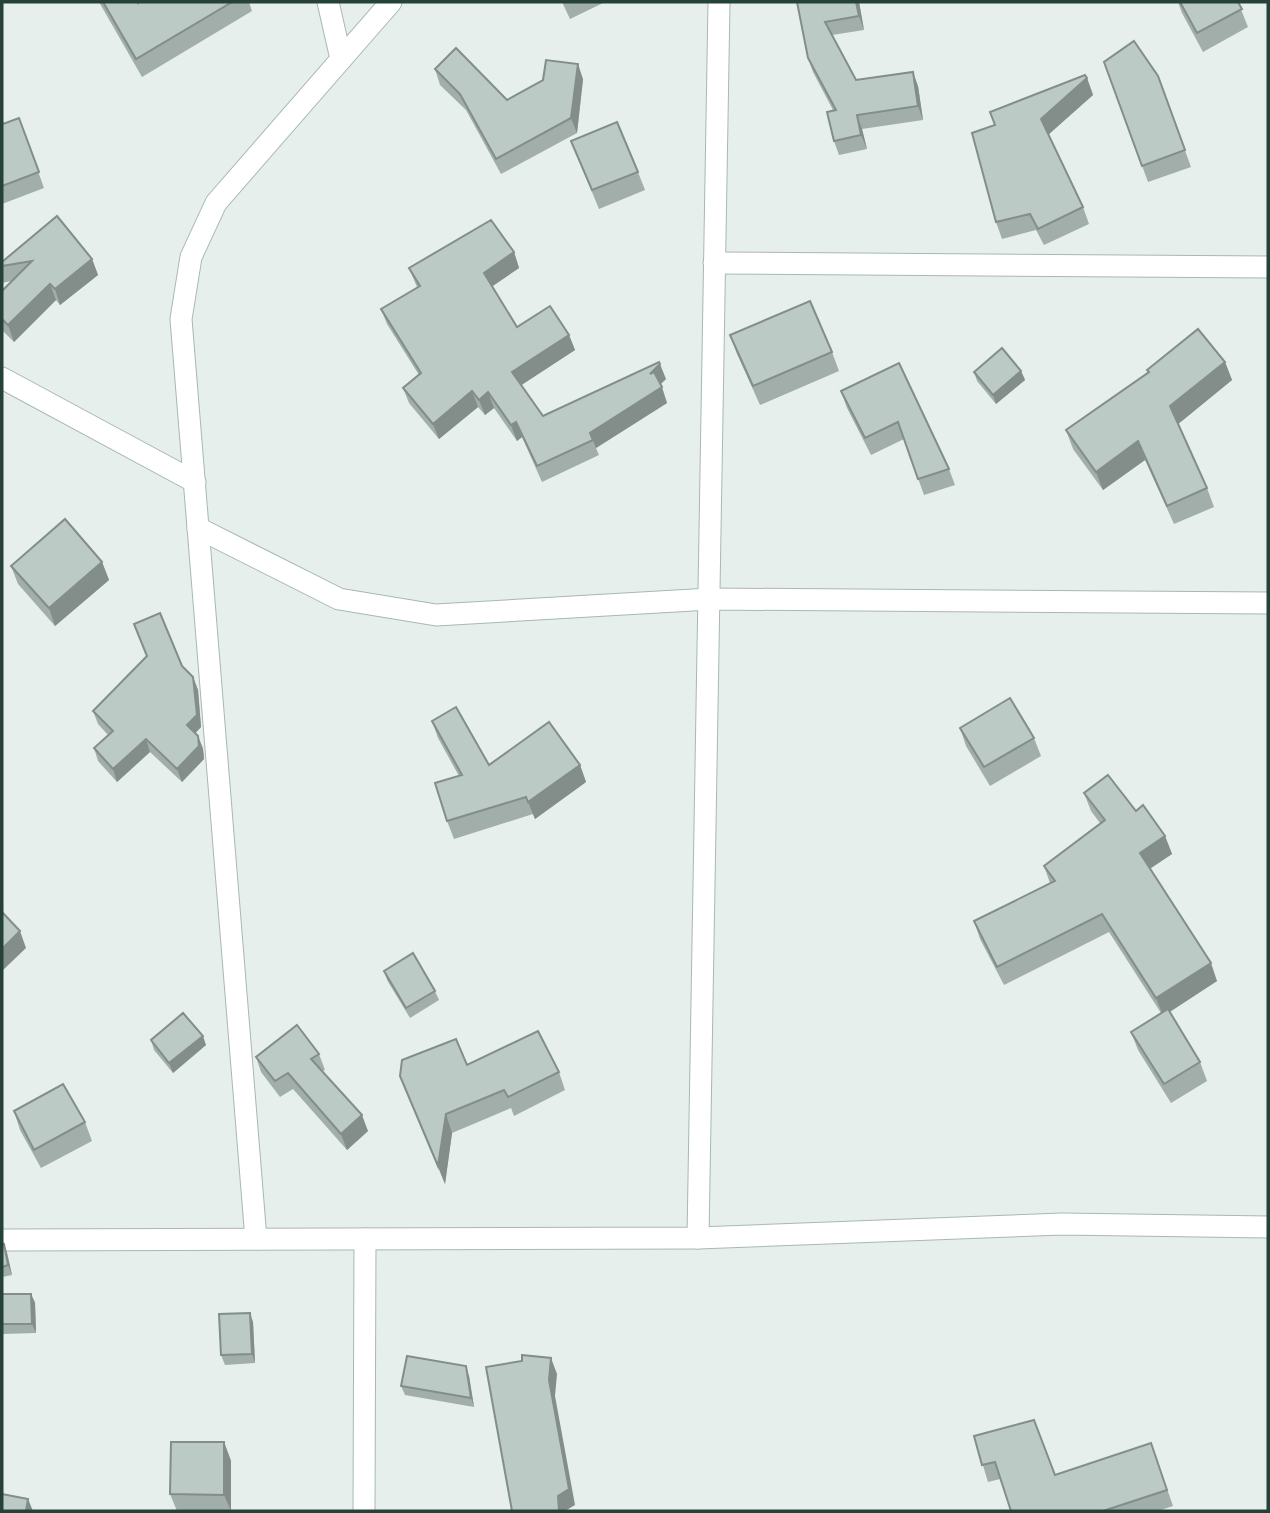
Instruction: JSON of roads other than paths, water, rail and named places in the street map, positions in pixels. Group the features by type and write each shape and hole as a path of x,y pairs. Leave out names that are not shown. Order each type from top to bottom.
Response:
{"street":[{"path":"328,2 341,59"},
{"path":"256,1240 181,319 191,257 216,203 391,2"},
{"path":"698,1238 719,2"},
{"path":"714,263 1268,267"},
{"path":"2,378 195,482"},
{"path":"198,528 339,600 436,615 710,599 1268,603"},
{"path":"2,1240 698,1238 1062,1224 1268,1227"},
{"path":"364,1511 365,1239"}]}
